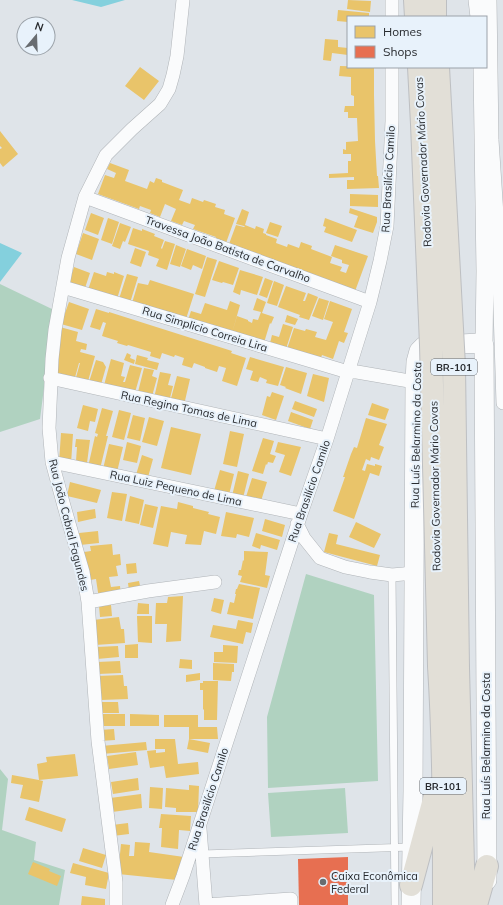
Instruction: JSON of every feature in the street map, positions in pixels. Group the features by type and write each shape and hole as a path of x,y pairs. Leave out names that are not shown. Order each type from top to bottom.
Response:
{"highway":[{"path":"415,0 416,16"},
{"path":"435,0 436,16"},
{"name":"Rodovia Governador Mário Covas","path":"419,68 431,345 448,667 464,905"},
{"name":"Rodovia Governador Mário Covas","path":"438,68 454,366 448,667 442,706 444,905"},
{"path":"411,895 428,817 443,766"},
{"path":"476,905 487,866"}],"main road":[{"name":"Rua Luís Belarmino da Costa","path":"411,895 403,847 414,573 416,362 419,350 424,346 479,343 496,347 487,905"}],"street":[{"name":"Rua João Cabral Fagundes","path":"116,905 116,882 98,742 88,602 83,572 52,462 49,428 50,378 55,330 68,258 85,197 106,155 160,104 169,89 177,56 183,0"},
{"path":"392,0 392,16"},
{"path":"477,0 479,16"},
{"path":"490,0 497,111 492,146 497,215 496,347 503,403"},
{"name":"Rua Brasilício Camilo","path":"172,905 183,876 299,519 327,439 370,302 387,226 392,120 392,68"},
{"path":"482,68 485,271 496,319"},
{"name":"Travessa João Batista de Carvalho","path":"85,197 370,302"},
{"name":"Rua Simplicio Correia Lira","path":"63,287 348,372 357,372 415,382"},
{"name":"Rua Regina Tomas de Lima","path":"50,378 327,439"},
{"name":"Rua Luiz Pequeno de Lima","path":"52,462 299,519"},
{"path":"299,519 304,538 320,558 344,567 392,575 414,573"},
{"path":"88,602 148,591 214,582"},
{"path":"200,823 206,905 291,899 291,905"}],"lane":[{"path":"392,575 403,847 395,905"},
{"path":"202,854 403,847"}],"green space":[{"path":"0,284 54,310 40,419 0,432"},
{"path":"306,574 374,595 378,781 268,788 267,717"},
{"path":"0,769 8,779 2,830 36,842 34,860 65,870 59,905 0,905"},
{"path":"345,788 348,833 271,837 268,793"}],"water":[{"path":"72,0 125,0 101,7"},
{"path":"0,243 22,253 0,282"}],"building: Homes":[{"path":"348,0 371,1 370,12 347,9"},
{"path":"338,10 369,13 369,16 347,16 347,22 337,21"},
{"path":"325,39 338,40 338,47 347,48 347,55 332,53 331,61 323,60"},
{"path":"340,66 347,66 347,68 374,68 375,141 379,188 347,189 347,180 354,180 354,177 329,178 329,174 348,173 348,161 351,161 351,154 343,154 343,149 346,150 346,142 358,141 357,118 348,118 348,112 344,112 345,106 354,106 354,96 351,95 351,77 339,76"},
{"path":"140,67 159,81 144,100 125,86"},
{"path":"0,131 18,154 3,167 0,163 0,149 2,148 0,146"},
{"path":"110,163 129,170 125,181 147,189 150,181 154,183 156,178 162,180 162,182 183,190 179,200 190,204 192,198 203,202 204,200 216,204 215,207 225,210 224,214 235,218 226,243 215,240 216,237 193,229 195,225 184,221 182,225 171,221 176,209 165,204 160,217 150,213 151,210 140,206 139,209 98,194 105,175 114,178 116,173 107,169"},
{"path":"350,194 378,195 378,207 350,206"},
{"path":"350,208 377,217 377,222 373,233 354,227 358,216 349,213"},
{"path":"242,209 249,212 245,225 255,229 256,226 264,229 263,233 277,239 276,243 287,247 288,244 299,248 301,242 312,246 311,249 332,257 330,263 342,267 340,271 346,273 349,265 342,263 342,260 331,256 335,245 368,256 354,294 229,244 236,225 245,226 236,224"},
{"path":"91,213 104,218 98,235 85,230"},
{"path":"108,218 119,222 112,244 101,240"},
{"path":"325,218 357,230 352,242 324,232 326,227 323,226"},
{"path":"270,222 282,226 278,237 266,233"},
{"path":"120,223 131,227 125,242 123,241 120,249 112,246"},
{"path":"133,228 142,231 142,229 155,234 154,236 164,240 162,249 165,241 175,244 167,270 156,266 159,259 148,255 149,251 128,244"},
{"path":"83,233 99,239 92,260 76,254"},
{"path":"176,245 186,249 180,267 170,264"},
{"path":"135,248 146,252 141,267 130,263"},
{"path":"187,249 206,256 202,269 193,265 191,270 181,266"},
{"path":"207,257 217,260 205,297 195,294"},
{"path":"219,261 239,268 233,285 212,280"},
{"path":"74,267 90,273 84,291 68,285"},
{"path":"240,270 263,277 257,295 241,290 240,295 233,292"},
{"path":"94,272 106,276 107,272 114,274 114,272 124,276 117,299 88,290"},
{"path":"127,274 138,277 130,303 119,299"},
{"path":"265,278 273,281 267,298 259,295"},
{"path":"150,280 194,294 186,319 132,303 138,283 148,285"},
{"path":"274,281 284,285 277,306 267,303"},
{"path":"286,286 306,293 303,301 305,301 308,293 318,297 309,320 278,307"},
{"path":"257,298 266,302 262,313 274,317 271,324 270,323 263,346 188,320 191,311 201,314 205,303 227,310 230,301 240,305 232,333 237,316 252,323 253,319 258,320 261,312 253,310"},
{"path":"319,298 329,301 323,320 312,316"},
{"path":"330,301 352,309 344,332 348,333 344,343 339,341 333,359 322,355 319,363 286,352 294,328 317,332 315,337 326,340 333,322 324,319"},
{"path":"69,302 89,309 82,330 61,324"},
{"path":"96,309 232,351 231,353 246,358 237,386 222,381 226,368 219,366 217,372 194,363 192,368 182,365 184,358 175,355 174,357 162,353 160,359 150,356 151,352 117,343 118,341 102,336 106,323 103,322 100,330 90,327"},
{"path":"287,315 298,319 295,325 285,322"},
{"path":"283,324 293,327 285,352 269,347 272,335 279,337"},
{"path":"60,327 78,332 76,341 87,344 86,350 81,349 80,352 95,356 87,385 75,381 80,363 74,381 57,377"},
{"path":"127,353 131,355 130,358 135,360 134,364 124,360"},
{"path":"137,355 148,358 147,360 159,363 157,370 135,364"},
{"path":"250,357 284,367 278,386 266,383 267,380 260,377 258,382 250,380 253,371 246,369"},
{"path":"111,359 124,363 121,376 125,377 123,382 125,382 130,365 142,368 134,396 103,389"},
{"path":"96,360 103,362 106,367 100,388 88,385"},
{"path":"286,367 307,373 301,394 280,385"},
{"path":"144,368 154,370 152,376 157,378 151,400 137,396"},
{"path":"160,372 171,374 168,385 173,386 169,402 154,398"},
{"path":"313,374 329,378 324,402 307,396"},
{"path":"177,376 190,379 184,405 170,402"},
{"path":"272,392 284,396 276,420 262,415 267,396 270,397"},
{"path":"295,401 317,409 314,417 292,409"},
{"path":"372,403 389,409 385,420 368,415"},
{"path":"83,405 98,409 95,422 90,421 88,431 77,428"},
{"path":"102,408 113,411 106,436 108,436 100,469 88,467 95,436 97,437 98,434 95,433"},
{"path":"119,410 131,413 124,440 112,437"},
{"path":"291,412 313,420 310,429 288,421"},
{"path":"133,415 145,418 140,441 127,438"},
{"path":"149,417 164,421 157,446 142,442"},
{"path":"366,418 387,424 379,445 384,447 379,460 371,457 370,461 366,459 362,470 365,471 367,464 382,466 379,476 370,473 354,519 333,511 345,477 343,477 351,454 354,447 357,448"},
{"path":"171,427 201,434 191,475 161,468"},
{"path":"230,431 244,434 237,467 223,464"},
{"path":"61,433 73,434 71,464 59,463"},
{"path":"263,438 274,441 270,454 276,456 273,463 268,462 267,465 266,464 263,474 252,471"},
{"path":"76,439 90,440 87,463 76,461"},
{"path":"127,442 141,446 137,463 123,460"},
{"path":"278,442 301,447 291,476 279,472 285,455 275,452"},
{"path":"109,444 123,447 117,472 103,469"},
{"path":"142,455 153,459 147,481 135,478"},
{"path":"220,470 234,474 229,495 214,491"},
{"path":"238,471 249,474 243,498 232,496"},
{"path":"252,478 267,482 260,504 245,500"},
{"path":"70,482 101,490 97,503 67,496"},
{"path":"112,492 127,494 122,521 107,518"},
{"path":"130,496 144,500 139,524 125,521"},
{"path":"178,502 193,506 193,508 209,512 208,514 220,517 216,534 204,531 201,545 185,544 187,535 171,532 168,547 153,544 161,506 177,509"},
{"path":"145,504 158,507 153,528 140,525"},
{"path":"95,509 96,518 78,522 77,512"},
{"path":"226,512 254,518 249,537 237,534 236,538 221,536"},
{"path":"265,519 285,525 282,537 262,531"},
{"path":"356,522 381,534 374,548 349,537"},
{"path":"98,531 99,543 80,545 79,533"},
{"path":"256,533 280,540 277,550 261,545 260,549 252,546"},
{"path":"329,533 338,535 336,544 380,555 377,566 324,552"},
{"path":"112,544 113,555 120,554 121,565 116,566 118,576 109,577 111,587 120,586 121,595 99,599 96,579 90,580 84,552 91,551 90,546"},
{"path":"244,551 268,552 265,575 270,576 267,588 240,582 242,576 238,575 239,570 241,570 243,560 244,561"},
{"path":"136,563 137,573 127,574 126,564"},
{"path":"139,581 141,590 129,591 128,583"},
{"path":"239,584 260,588 253,619 227,614 230,602 234,603 236,589"},
{"path":"183,596 181,641 166,642 167,624 155,624 156,603 167,603 168,597"},
{"path":"214,598 224,600 221,614 211,611"},
{"path":"138,603 149,604 149,614 137,614"},
{"path":"111,605 112,616 100,617 99,606"},
{"path":"137,616 152,616 152,643 138,642"},
{"path":"119,617 121,629 124,629 125,643 95,645 93,620"},
{"path":"238,620 253,623 251,633 246,632 243,644 210,637 213,625 236,629"},
{"path":"138,644 138,658 125,658 125,645"},
{"path":"223,645 238,646 237,663 214,662 214,652 223,652"},
{"path":"118,646 119,657 97,659 96,647"},
{"path":"180,659 192,660 192,669 179,668"},
{"path":"120,661 121,673 98,674 97,662"},
{"path":"213,663 234,664 234,672 232,672 231,681 213,680"},
{"path":"200,673 200,680 186,682 186,675"},
{"path":"123,675 124,686 127,686 128,699 101,700 101,688 98,688 97,676"},
{"path":"203,681 218,681 217,720 204,720 203,690 200,690 200,683 203,683"},
{"path":"98,702 118,702 119,713 98,713"},
{"path":"98,714 125,714 125,726 98,726"},
{"path":"130,714 159,715 159,726 130,726"},
{"path":"164,715 198,715 198,727 217,727 218,739 189,739 189,727 164,727"},
{"path":"114,729 115,740 100,741 100,730"},
{"path":"155,739 175,739 178,764 198,762 199,774 166,778 164,766 150,768 147,751 156,750 156,753 165,752 165,749 155,749"},
{"path":"189,739 210,743 208,753 187,749"},
{"path":"146,742 147,750 102,754 101,746"},
{"path":"136,752 138,765 109,769 107,756"},
{"path":"75,754 78,776 39,780 37,764 47,762 46,757"},
{"path":"12,775 43,781 39,802 20,798 23,785 11,783"},
{"path":"138,778 139,790 113,794 111,782"},
{"path":"189,785 199,786 198,812 176,812 176,808 165,807 166,788 189,790"},
{"path":"150,787 163,788 162,809 149,808"},
{"path":"141,794 142,808 112,812 110,798"},
{"path":"29,807 66,819 62,832 25,820"},
{"path":"161,814 191,816 190,831 179,830 178,849 161,847 162,828 159,828"},
{"path":"128,823 129,834 113,836 112,825"},
{"path":"135,842 150,843 149,852 184,857 177,880 118,874 121,844 130,845 129,856 134,856"},
{"path":"83,848 106,855 102,868 79,861"},
{"path":"33,862 50,869 49,871 61,876 57,886 28,874"},
{"path":"73,863 109,873 106,889 85,885 86,877 70,873"},
{"path":"82,896 105,899 105,905 81,905"}],"building: Shops":[{"name":"Caixa Econômica Federal","path":"348,857 348,905 299,905 298,859"}],"place":[{"name":"Caixa Econômica Federal","path":"323,882"}]}
